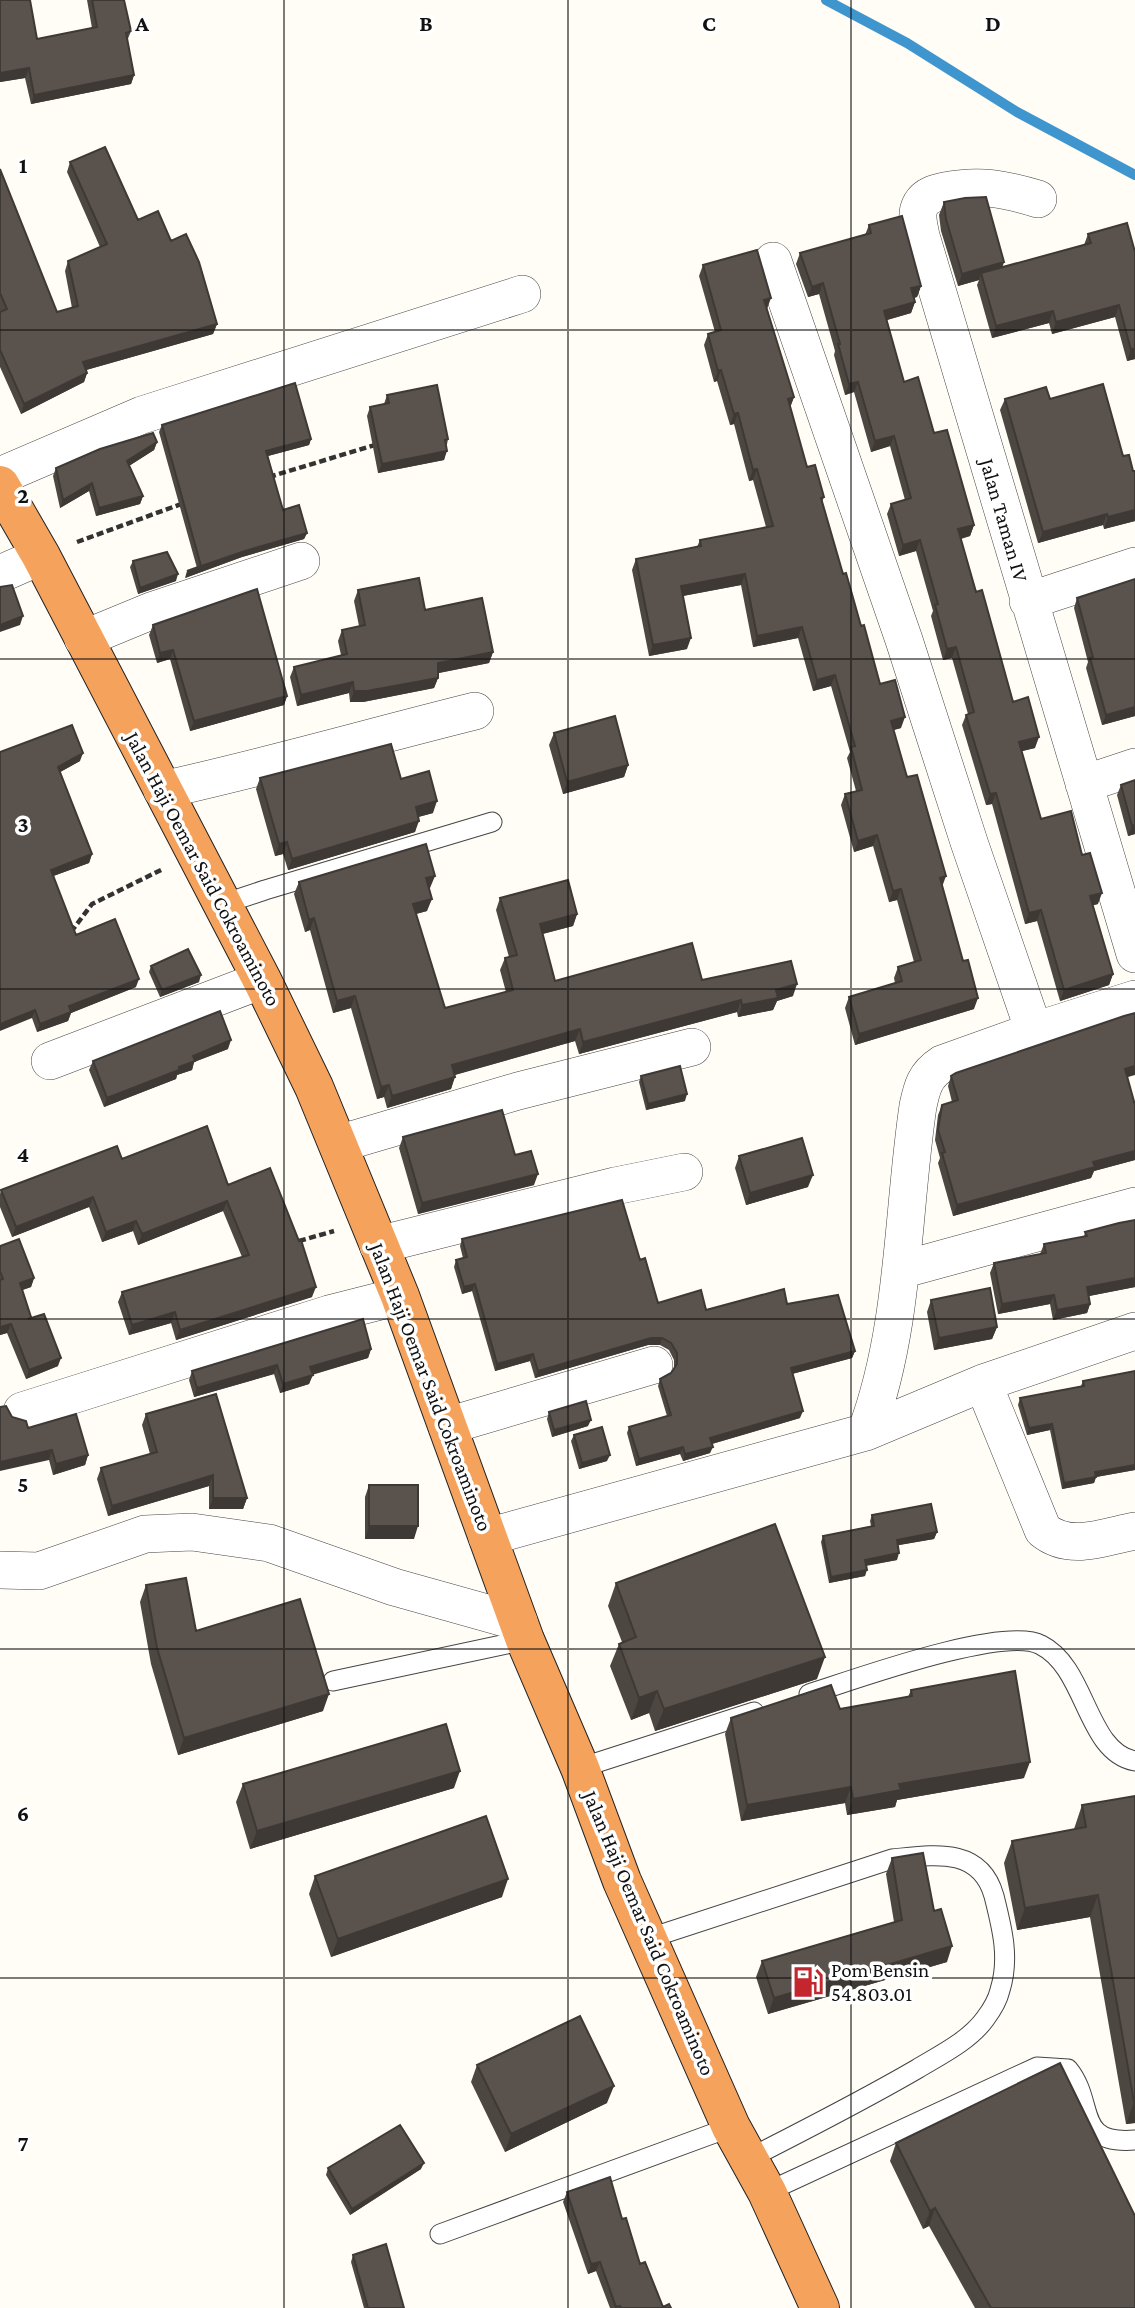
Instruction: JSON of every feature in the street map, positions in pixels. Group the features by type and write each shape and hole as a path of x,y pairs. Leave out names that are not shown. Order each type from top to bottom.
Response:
{"highway":[{"name":"Jalan Haji Oemar Said Cokroaminoto","path":"0,485 41,556 223,904 314,1087 401,1296 522,1631 580,1768 622,1881 739,2143 767,2192 820,2308"}],"street":[{"name":"Jalan Taman IV","path":"1038,199 1008,190 976,186 961,188 928,196 917,216 1028,601 1135,954"},
{"path":"773,261 904,640 1034,1031"},
{"path":"0,476 142,415 522,294"},
{"path":"0,574 41,556"},
{"path":"83,639 151,611 301,561"},
{"path":"1028,601 1135,566"},
{"path":"162,790 475,711"},
{"path":"1084,785 1135,767"},
{"path":"50,1061 262,980"},
{"path":"866,1432 879,1398 901,1270 912,1144 922,1086 929,1072 942,1064 1034,1031 1135,999"},
{"path":"338,1144 518,1091 692,1046"},
{"path":"373,1233 684,1172"},
{"path":"901,1270 1135,1206"},
{"path":"22,1411 329,1314 401,1296"},
{"path":"487,1537 866,1432 983,1383 1135,1331"},
{"path":"447,1426 654,1364"},
{"path":"983,1383 1043,1530 1054,1539 1072,1544 1135,1531"},
{"path":"0,1570 39,1571 145,1534 192,1532 270,1543 522,1631"}],"lane":[{"path":"223,904 492,822"},
{"path":"332,1681 522,1631"},
{"path":"795,1699 974,1644 1004,1641 1040,1644 1068,1667 1100,1734 1112,1750 1135,1761"},
{"path":"580,1768 769,1707"},
{"path":"440,2234 739,2143 874,2094 951,2049 985,2020 1000,1992 1005,1959 1004,1935 990,1882 973,1863 959,1857 933,1855 892,1858 647,1939"},
{"path":"767,2192 1037,2067 1068,2069 1076,2079 1092,2127 1098,2135 1119,2141 1135,2140"}],"path":[{"path":"268,478 382,442"},
{"path":"41,556 191,501"},
{"path":"69,933 92,904 195,853"},
{"path":"289,1244 373,1233"}],"building":[{"path":"0,0 30,0 37,39 97,27 92,0 124,0 131,31 126,33 134,75 34,95 29,68 0,73"},
{"path":"105,147 138,220 158,211 171,241 186,234 199,262 217,324 83,362 87,373 24,404 0,350 0,312 7,309 0,293 0,169 57,312 78,306 68,261 107,244 70,162"},
{"path":"986,197 1004,262 962,274 946,219 944,202"},
{"path":"902,216 921,286 911,288 915,302 884,311 904,382 918,377 934,433 947,430 974,525 958,529 976,592 982,590 1013,702 1028,697 1039,737 1019,742 1041,819 1071,811 1082,855 1090,853 1102,893 1090,896 1113,974 1064,990 1041,910 1029,913 996,793 990,794 966,715 974,712 956,647 947,649 920,540 903,545 891,504 911,498 894,436 875,441 858,382 849,384 823,283 812,287 800,253 871,233 869,225"},
{"path":"1127,223 1135,252 1135,348 1131,350 1119,305 1056,322 1053,311 996,326 981,273 1091,243 1088,234"},
{"path":"757,250 771,298 764,300 794,397 788,399 807,467 815,465 824,497 821,498 843,574 846,573 861,626 864,625 880,684 895,680 905,717 891,721 907,777 917,775 946,876 940,878 963,961 968,960 978,998 859,1034 849,997 902,981 898,967 921,960 901,889 893,891 877,835 858,841 845,794 862,790 851,747 855,746 835,675 817,680 802,627 757,636 745,574 681,586 691,638 653,645 636,559 701,546 700,540 773,526 757,469 753,470 738,413 734,414 708,334 721,330 703,265"},
{"path":"295,383 311,439 266,451 283,510 299,505 307,533 187,571 201,566 162,425"},
{"path":"1103,384 1123,456 1129,455 1135,471 1135,510 1108,517 1107,514 1043,532 1005,399 1046,387 1050,399"},
{"path":"437,385 448,439 445,440 447,451 382,464 370,407 389,403 387,395"},
{"path":"153,433 157,442 127,461 143,496 99,508 92,483 63,500 56,468 100,449"},
{"path":"167,552 178,574 140,588 133,561"},
{"path":"419,578 425,610 482,598 493,652 438,663 438,678 367,691 354,691 353,682 301,695 294,667 347,654 342,630 365,625 358,590"},
{"path":"1135,579 1135,707 1106,715 1077,598"},
{"path":"12,585 23,616 0,625 0,587"},
{"path":"257,589 287,696 194,721 173,650 160,653 153,625"},
{"path":"615,716 628,765 567,782 554,733"},
{"path":"72,725 83,753 58,767 92,854 51,870 76,935 115,919 139,979 69,1006 71,1012 40,1024 35,1010 0,1024 0,752"},
{"path":"391,744 401,779 429,771 437,801 416,807 419,821 292,859 287,842 279,844 260,778"},
{"path":"1135,780 1135,825 1132,826 1121,785"},
{"path":"426,844 435,876 426,878 432,899 413,904 445,1008 513,990 505,958 517,955 500,898 568,880 577,914 540,924 555,981 692,943 702,980 791,961 797,984 776,990 778,998 742,1005 741,1000 583,1042 580,1029 452,1065 455,1077 392,1096 389,1085 381,1087 355,996 337,1001 314,918 309,920 299,882"},
{"path":"188,949 201,975 162,990 151,966"},
{"path":"220,1011 231,1040 193,1056 195,1061 179,1067 179,1070 107,1098 93,1061"},
{"path":"1135,1013 1135,1066 1125,1069 1135,1105 1135,1151 1093,1162 1095,1167 957,1205 938,1130 942,1105 958,1100 951,1076"},
{"path":"680,1066 687,1094 648,1104 641,1076"},
{"path":"502,1110 515,1155 531,1151 538,1174 422,1203 403,1137"},
{"path":"207,1126 228,1185 270,1168 299,1241 301,1240 316,1287 180,1330 175,1312 132,1325 122,1292 249,1255 227,1201 142,1234 136,1221 106,1232 93,1197 16,1227 1,1190 117,1146 122,1159"},
{"path":"802,1138 813,1175 750,1193 739,1156"},
{"path":"622,1200 640,1260 645,1258 658,1303 701,1290 706,1310 784,1289 787,1304 838,1295 855,1351 791,1368 803,1411 710,1438 713,1447 685,1454 683,1447 639,1459 629,1427 671,1415 660,1379 671,1373 677,1364 677,1353 671,1343 662,1338 651,1338 538,1371 533,1354 497,1364 475,1284 464,1287 456,1260 467,1257 462,1239"},
{"path":"1135,1220 1135,1278 1087,1287 1090,1304 1057,1310 1054,1295 1002,1304 994,1263 1046,1253 1044,1244 1087,1236 1085,1232"},
{"path":"19,1239 34,1278 20,1283 31,1317 28,1319 44,1314 61,1358 29,1370 11,1324 0,1327 0,1280 3,1279 0,1271 0,1246"},
{"path":"990,1288 997,1327 939,1338 931,1300"},
{"path":"363,1319 371,1349 310,1367 313,1375 283,1384 277,1365 197,1388 192,1371"},
{"path":"1135,1371 1135,1465 1095,1472 1096,1477 1064,1483 1052,1424 1029,1428 1020,1398 1084,1386 1083,1381"},
{"path":"216,1394 247,1498 213,1498 213,1475 112,1506 101,1468 157,1452 146,1414"},
{"path":"586,1401 591,1420 554,1430 549,1412"},
{"path":"6,1406 12,1417 26,1421 28,1428 76,1414 88,1455 56,1464 52,1450 0,1462 0,1407"},
{"path":"602,1427 610,1455 582,1463 574,1435"},
{"path":"369,1485 418,1485 418,1526 369,1526"},
{"path":"931,1504 937,1532 897,1540 899,1553 865,1560 867,1570 831,1577 823,1536 874,1526 872,1515"},
{"path":"775,1524 825,1657 664,1709 657,1691 639,1698 619,1644 636,1637 616,1583"},
{"path":"186,1578 196,1631 300,1599 329,1694 184,1738 157,1648 146,1585"},
{"path":"1015,1671 1030,1762 899,1784 901,1790 853,1799 851,1787 747,1805 731,1718 831,1685 840,1709 912,1696 911,1690"},
{"path":"446,1724 460,1771 257,1831 243,1784"},
{"path":"1135,1796 1134,2102 1098,1895 1025,1908 1012,1841 1086,1827 1082,1805"},
{"path":"486,1816 508,1879 338,1939 315,1876"},
{"path":"923,1853 934,1911 941,1909 952,1946 774,1998 762,1961 902,1920 892,1858"},
{"path":"580,2016 614,2086 511,2134 477,2065"},
{"path":"1060,2063 1135,2216 1135,2308 991,2308 935,2208 930,2211 896,2143"},
{"path":"400,2125 424,2163 352,2209 328,2168"},
{"path":"610,2177 622,2219 626,2218 640,2264 645,2262 663,2307 669,2304 671,2308 616,2307 600,2262 591,2264 567,2192"},
{"path":"386,2244 404,2308 368,2308 353,2255"}],"waterway":[{"path":"826,0 907,43 1017,112 1135,175"}],"place":[{"name":"Pom Bensin 54.803.01","path":"808,1982"}]}
